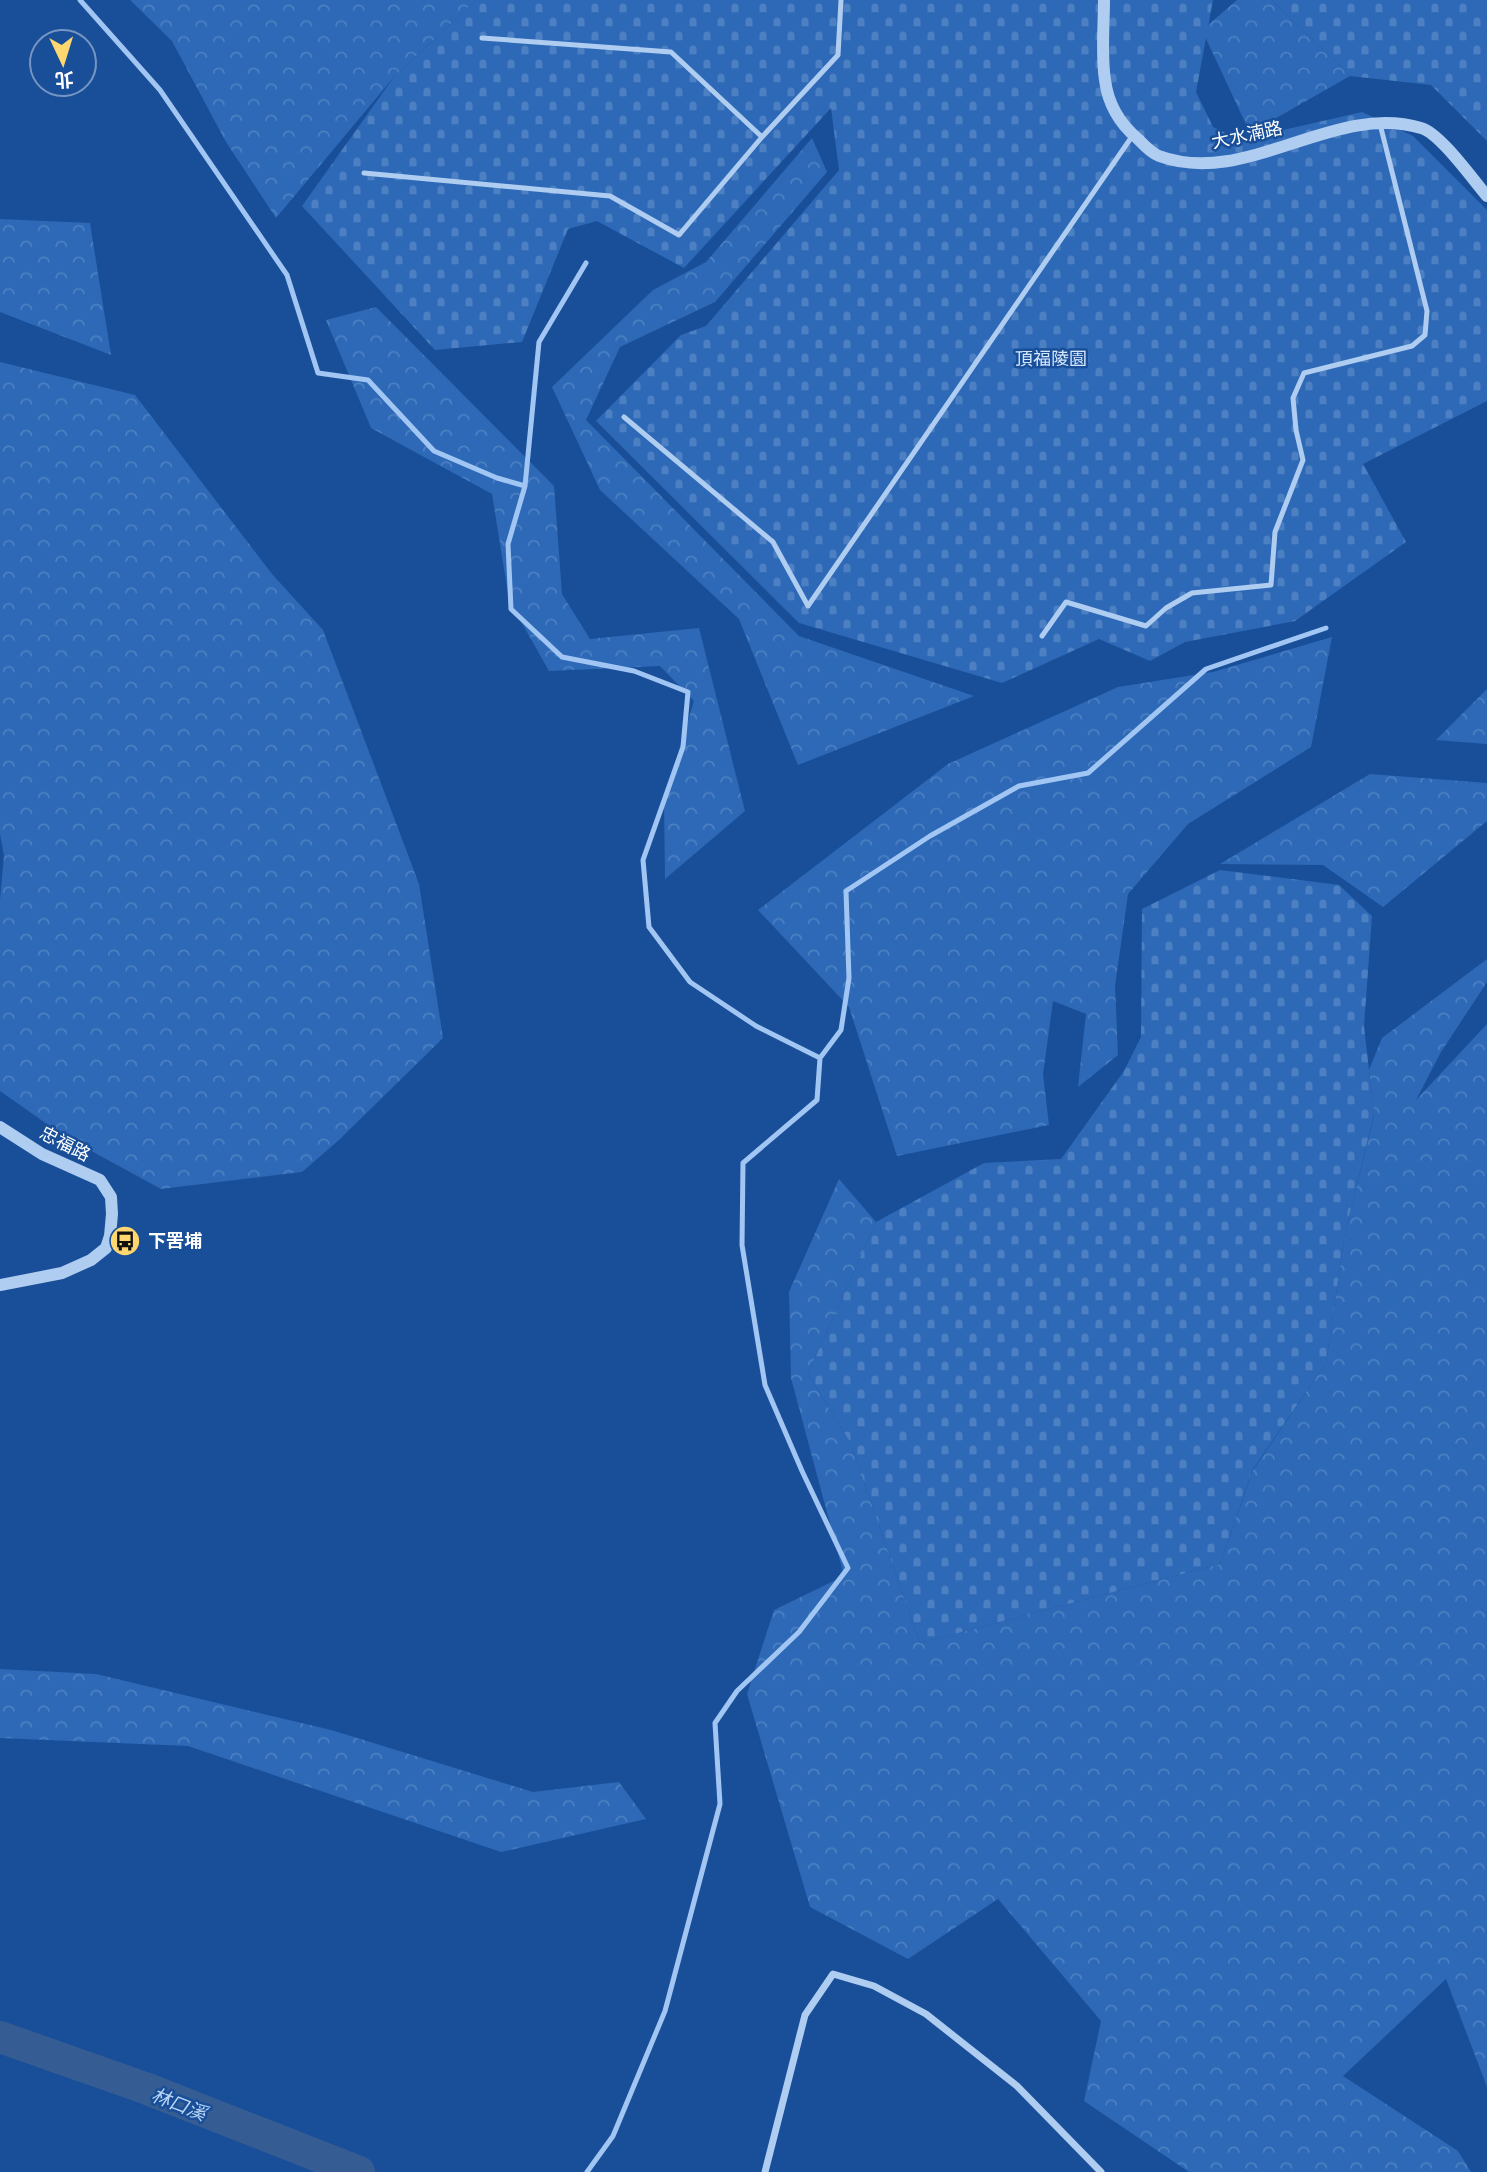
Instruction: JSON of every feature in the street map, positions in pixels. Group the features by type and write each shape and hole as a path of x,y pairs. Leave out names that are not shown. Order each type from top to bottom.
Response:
{"street":[{"name":"大水湳路","path":"1104,0 1105,80 1114,113 1133,135 1156,155 1187,162 1247,156 1362,125 1392,123 1424,128 1445,146 1487,196"},
{"name":"忠福路","path":"0,1127 43,1154 100,1180 111,1197 112,1214 106,1248 91,1260 62,1273 0,1285"},
{"path":"765,2172 805,2015 833,1974 874,1986 926,2014 1017,2086 1101,2172"}],"lane":[{"path":"364,173 610,196 680,235 762,137 838,55 841,0"},
{"path":"482,38 671,52 762,137"},
{"path":"1042,636 1066,601 1146,626 1166,608 1192,593 1270,585 1275,532 1303,460 1296,430 1293,398 1304,373 1412,346 1425,335 1427,311 1380,124"},
{"path":"624,417 773,542 808,606 1133,135"}],"green space":[{"path":"130,0 476,0 394,77 276,218 226,142 172,41"},
{"name":"頂福陵園","path":"476,0 1213,0 1196,92 1213,127 1240,140 1362,112 1413,136 1487,210 1487,401 1363,464 1406,542 1295,621 1185,642 1150,661 1099,639 1002,683 799,623 596,421 681,335 706,326 839,170 831,108 684,268 597,221 568,229 522,342 435,350 302,206 394,77"},
{"path":"1237,0 1272,0 1350,76 1250,133 1202,30"},
{"path":"1272,0 1487,0 1487,141 1431,85 1350,76"},
{"path":"812,138 827,172 715,302 620,347 586,420 799,636 974,696 798,765 739,619 600,490 552,387 653,290 706,262"},
{"path":"0,219 90,223 111,355 0,312"},
{"path":"376,307 554,486 562,594 590,639 699,628 745,811 665,879 664,799 694,701 660,666 549,671 509,600 492,494 371,428 326,320"},
{"path":"0,362 135,395 272,574 323,630 419,884 443,1038 339,1140 302,1172 161,1189 64,1136 0,1091 0,900 4,856 0,834"},
{"path":"1332,637 1311,747 1188,824 1128,894 1115,986 1118,1055 1078,1087 1086,1014 1053,1001 1043,1074 1049,1125 897,1156 849,1007 758,910 948,764 1118,687 1213,672"},
{"path":"1487,689 1487,744 1436,740"},
{"path":"1370,774 1487,783 1487,821 1383,907 1323,865 1220,864"},
{"path":"1220,870 1339,885 1372,916 1364,1026 1374,1114 1345,1233 1326,1363 1253,1469 1220,1564 920,1643 850,1442 808,1374 876,1222 984,1163 1061,1159 1124,1071 1141,1037 1142,909"},
{"path":"1487,959 1487,982 1441,1052 1416,1100 1487,1024 1487,2087 1446,1979 1343,2076 1458,2151 1471,2172 1189,2172 1084,2101 1101,2021 998,1899 908,1959 810,1907 747,1694 774,1610 844,1576 791,1378 789,1292 839,1179 876,1222 808,1374 850,1442 920,1643 1220,1564 1253,1470 1326,1363 1345,1233 1374,1115 1369,1070 1382,1038"},
{"path":"0,1669 96,1674 331,1730 533,1792 619,1782 646,1819 501,1852 188,1746 0,1738"}],"waterway":[{"path":"80,0 160,90 287,275 318,373 368,380 434,451 497,478 525,486 508,544 511,609 562,657 634,671 688,692 683,747 643,860 649,927 690,982 756,1026 820,1058 817,1100 743,1163 742,1245 765,1385 848,1568 799,1632 737,1691 715,1723 720,1804 665,2011 613,2136 587,2172"},
{"path":"525,486 539,342 586,263"},
{"path":"820,1058 841,1030 849,978 846,891 930,836 1019,786 1088,773 1206,669 1326,628"},
{"name":"林口溪","path":"0,2037 145,2088 359,2172"}],"place":[{"name":"下罟埔","path":"125,1241"}]}
